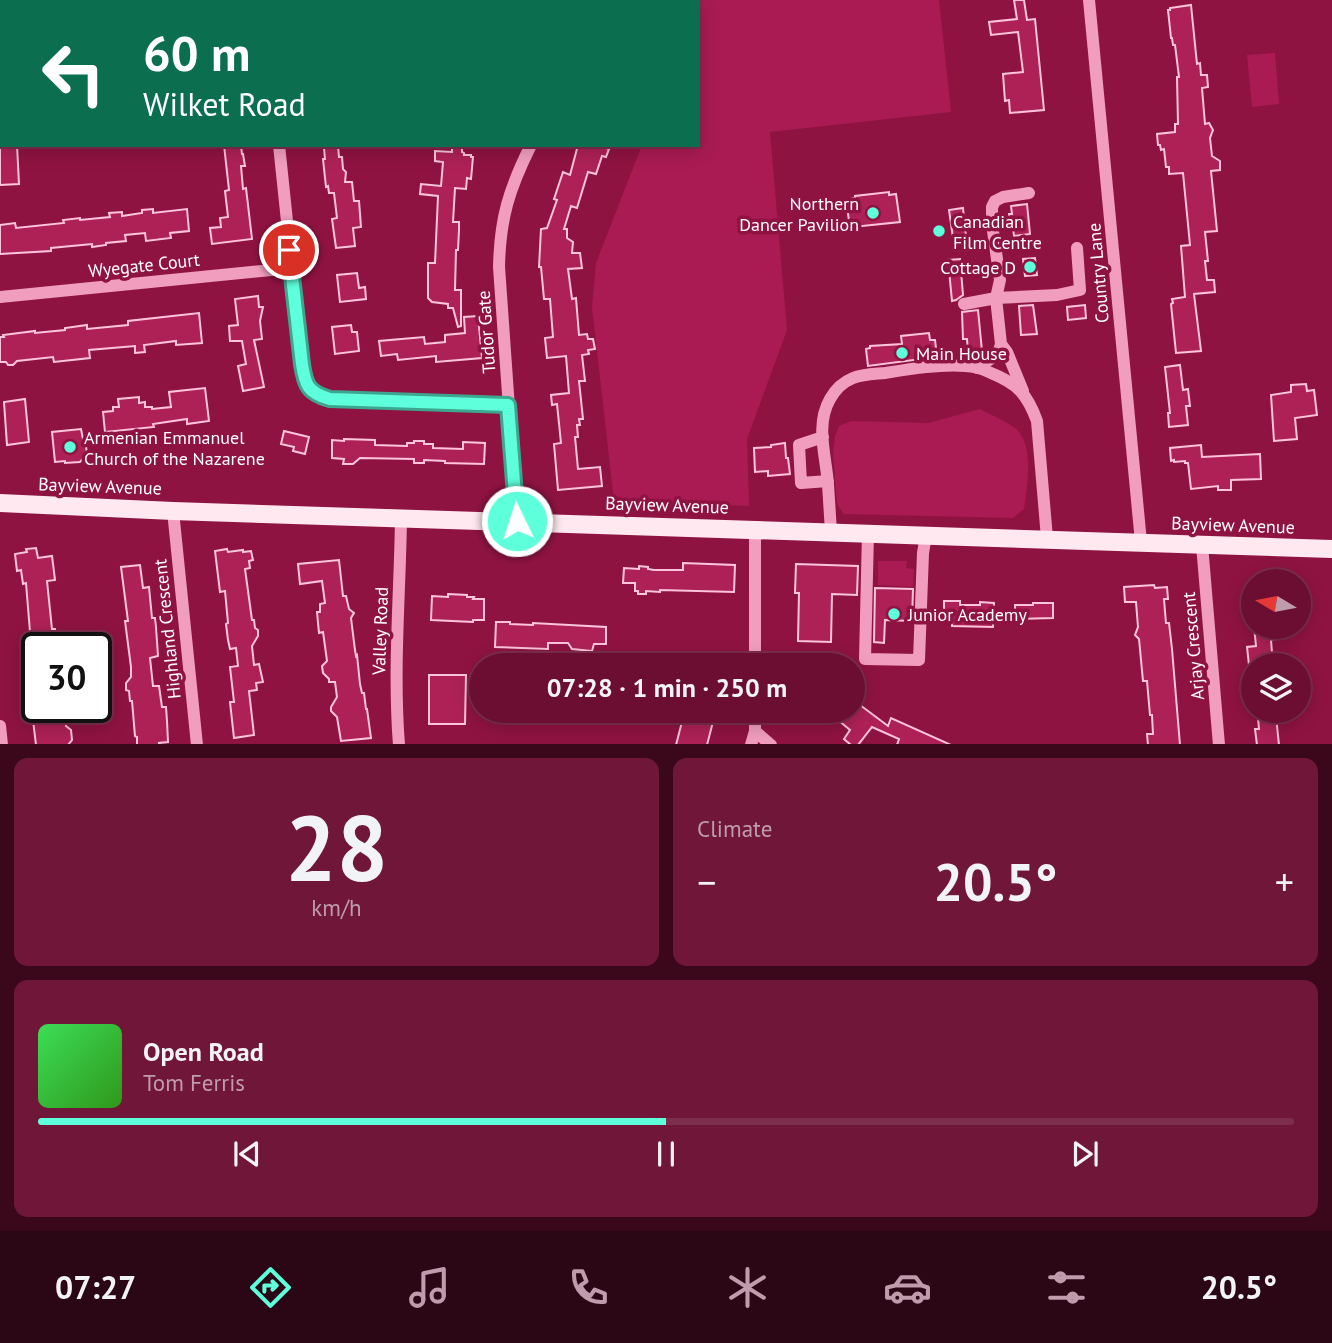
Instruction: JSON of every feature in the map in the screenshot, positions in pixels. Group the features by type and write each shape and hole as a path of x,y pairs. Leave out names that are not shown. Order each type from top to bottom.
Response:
{"main road":[{"name":"Bayview Avenue","path":"0,503 1332,549"}],"street":[{"name":"Country Lane","path":"1089,0 1141,542"},
{"path":"279,147 304,378 308,387 317,395 330,399 508,405"},
{"name":"Tudor Gate","path":"517,521 499,267 507,201 530,147"},
{"path":"978,368 998,354 1001,344 996,298 1000,280 992,207 995,201 1003,197 1029,193"},
{"path":"964,304 996,298 1057,295 1080,290 1077,248"},
{"name":"Wyegate Court","path":"0,297 291,268"},
{"path":"1001,344 1037,421 1047,538"},
{"path":"831,532 823,437 824,414 837,389 852,378 962,366 978,368 1003,378 1023,392"},
{"path":"823,437 799,445 800,483 828,481"},
{"name":"Highland Crescent","path":"173,510 197,744"},
{"name":"Valley Road","path":"399,744 396,664 401,518"},
{"path":"755,529 755,653"},
{"path":"868,533 865,659 919,660 926,535"},
{"name":"Arjay Crescent","path":"1202,545 1219,744"},
{"path":"751,744 755,723"},
{"path":"0,726 2,744"},
{"path":"755,731 771,744"}],"shaded area":[{"path":"700,0 939,0 951,112 770,132 787,330 747,439 749,506 614,501 592,307 596,263 641,147 700,147"},
{"path":"1275,53 1279,104 1252,107 1247,55"},
{"path":"980,409 1015,428 1025,444 1028,466 1024,509 1013,518 844,514 837,504 833,453 839,426 851,421 928,423"},
{"path":"878,561 907,561 906,568 914,569 913,587 878,585"}],"building":[{"path":"1014,0 1024,0 1027,20 1035,19 1044,110 1010,113 1009,100 1005,101 1003,74 1023,72 1018,32 991,35 989,22 1017,19"},
{"path":"1191,5 1197,64 1200,63 1201,75 1207,75 1208,87 1202,88 1205,124 1209,123 1213,130 1210,138 1212,156 1220,161 1220,170 1211,171 1217,231 1205,232 1207,280 1214,280 1215,292 1194,294 1201,351 1176,353 1171,304 1172,299 1185,297 1181,246 1190,245 1183,173 1169,174 1164,149 1161,150 1158,145 1157,134 1175,132 1175,124 1178,124 1179,77 1168,10"},
{"path":"0,147 17,147 19,184 0,185"},
{"path":"224,147 241,147 245,166 241,166 243,189 246,188 252,239 212,244 210,228 221,227 220,218 228,217 225,191 229,190"},
{"path":"338,147 339,157 342,157 343,169 346,172 345,182 352,182 354,201 359,201 361,227 353,228 355,246 336,248 332,219 337,218 334,193 329,193 328,186 326,187 324,148"},
{"path":"452,147 462,147 464,155 473,157 471,179 467,178 466,189 455,188 453,222 459,222 459,230 455,290 461,290 461,326 458,327 453,308 448,308 448,304 432,302 428,298 428,263 435,263 438,196 420,194 421,184 441,186 443,162 435,161 435,151 452,152"},
{"path":"577,147 609,149 606,157 602,156 596,174 588,172 577,208 571,206 564,229 567,229 567,238 573,242 572,253 580,253 582,268 568,269 572,299 576,298 579,335 587,334 588,339 593,339 595,349 582,355 585,381 579,381 583,419 579,419 578,437 575,437 578,469 600,467 602,486 558,490 554,444 561,443 557,404 552,405 551,395 569,393 566,356 547,358 545,338 553,337 550,299 544,299 539,267 541,229 547,228 563,172 570,175"},
{"name":"Northern Dancer Pavilion","path":"889,192 889,195 896,194 900,222 853,227 853,220 849,221 847,206 851,206 850,199"},
{"path":"1027,204 1030,234 1014,236 1009,214 1012,214 1011,206"},
{"path":"963,208 966,237 953,238 949,210"},
{"path":"153,209 153,213 187,209 189,231 170,233 171,238 146,241 145,233 125,235 126,241 106,245 92,247 92,244 51,248 51,251 0,254 0,225 15,223 16,228 64,223 63,220 110,217 109,213 122,212 122,216"},
{"name":"Cottage D","path":"1035,258 1037,275 1025,276 1023,259"},
{"path":"960,259 963,295 952,301 948,260"},
{"path":"357,273 359,288 365,287 366,299 340,302 337,275"},
{"path":"258,296 259,307 263,307 260,321 262,339 254,340 264,387 243,391 238,366 246,364 242,341 230,341 229,326 238,325 235,299"},
{"path":"1033,305 1037,334 1021,335 1019,306"},
{"path":"1085,305 1086,318 1068,320 1067,307"},
{"path":"978,310 982,351 968,352 967,339 963,339 962,312"},
{"path":"199,313 202,343 176,345 176,341 144,345 145,352 135,353 135,346 89,350 90,358 54,362 53,357 17,361 13,365 0,362 0,337 4,337 3,335 65,330 87,325 87,329 128,325 128,321"},
{"path":"478,316 482,358 436,362 436,356 398,360 397,354 381,356 379,341 424,337 425,344 445,342 445,335 465,333 464,317"},
{"path":"351,325 352,332 357,332 359,351 335,354 332,327"},
{"name":"Main House","path":"929,333 930,340 935,340 937,357 868,366 866,349 870,346 902,344 901,336"},
{"path":"1180,365 1183,390 1188,389 1188,425 1169,427 1165,367"},
{"path":"1306,384 1307,391 1314,390 1317,415 1295,418 1297,439 1274,441 1271,395 1291,392 1291,385"},
{"path":"205,388 209,421 187,424 187,419 153,424 154,427 105,432 103,412 119,407 118,399 139,397 139,403 145,402 145,407 171,407 169,392"},
{"path":"25,399 29,442 7,445 4,402"},
{"name":"Armenian Emmanuel Church of the Nazarene","path":"81,429 87,454 80,462 55,462 52,432"},
{"path":"284,431 309,437 305,454 293,451 294,447 281,444"},
{"path":"332,440 375,440 375,445 407,446 407,443 424,441 424,444 433,444 433,448 463,449 463,442 485,443 484,464 424,460 424,463 414,463 414,459 360,458 353,464 343,464 344,459 332,458"},
{"path":"785,443 790,474 768,476 768,471 755,472 754,448"},
{"path":"1201,445 1202,457 1260,454 1261,479 1231,480 1231,490 1218,490 1218,486 1191,489 1188,463 1171,461 1170,448"},
{"path":"36,548 38,558 52,556 55,580 47,581 52,629 55,632 30,632 26,583 23,584 21,570 17,571 15,554 27,552 26,549"},
{"path":"227,549 228,552 251,551 253,560 249,561 250,568 245,569 252,620 258,630 258,636 252,646 254,665 259,664 263,682 256,683 257,690 249,691 254,735 234,738 230,667 238,666 236,648 230,649 228,640 225,591 220,592 215,551"},
{"path":"339,560 343,596 346,596 349,609 354,613 351,618 355,650 371,738 341,741 337,717 331,711 337,697 335,682 329,682 322,666 327,661 323,632 319,633 317,612 320,612 320,604 325,603 322,581 300,584 298,564"},
{"path":"683,563 735,565 734,592 660,590 638,594 638,591 635,591 635,583 623,583 624,568 639,569 639,566 654,570 683,570"},
{"path":"796,564 858,566 857,595 832,594 831,642 798,641 799,593 795,593"},
{"path":"140,565 143,588 149,587 158,656 150,658 153,686 159,686 162,707 166,707 168,742 137,744 132,701 129,691 126,690 126,683 131,677 131,667 121,567"},
{"path":"1124,587 1167,587 1168,599 1164,599 1172,649 1180,744 1148,744 1147,734 1153,734 1152,715 1147,681 1143,681 1139,639 1135,635 1138,627 1136,602 1125,602"},
{"path":"875,588 913,589 912,621 885,620 884,643 874,642"},
{"path":"448,594 484,599 484,620 431,620 432,596 448,597"},
{"path":"944,601 960,601 960,605 994,603 993,627 952,626 952,619 944,619"},
{"path":"1053,603 1053,618 1015,619 1015,605"},
{"path":"496,622 606,627 606,644 594,644 592,651 572,649 568,643 548,643 548,649 495,647"},
{"path":"1255,639 1277,639 1271,640 1272,653 1248,653 1247,647 1256,646"},
{"path":"429,675 466,675 465,724 429,724"},
{"path":"865,709 888,726 891,718 949,744 897,744 899,739 872,727 859,744 850,744 844,739 850,730 842,723 865,723"},
{"path":"33,723 66,723 71,730 72,740 69,744 36,744"},
{"path":"682,723 713,723 707,744 676,744"},
{"path":"1258,723 1277,723 1279,744 1257,744 1255,729 1259,729"}],"place":[{"name":"Northern Dancer Pavilion","path":"873,213"},
{"name":"Canadian Film Centre","path":"939,231"},
{"name":"Cottage D","path":"1030,267"},
{"name":"Main House","path":"902,353"},
{"name":"Armenian Emmanuel Church of the Nazarene","path":"70,447"},
{"name":"Junior Academy","path":"894,614"}],"route":[{"path":"289,250 302,364 308,387 317,395 330,399 508,405 517,521"}]}
